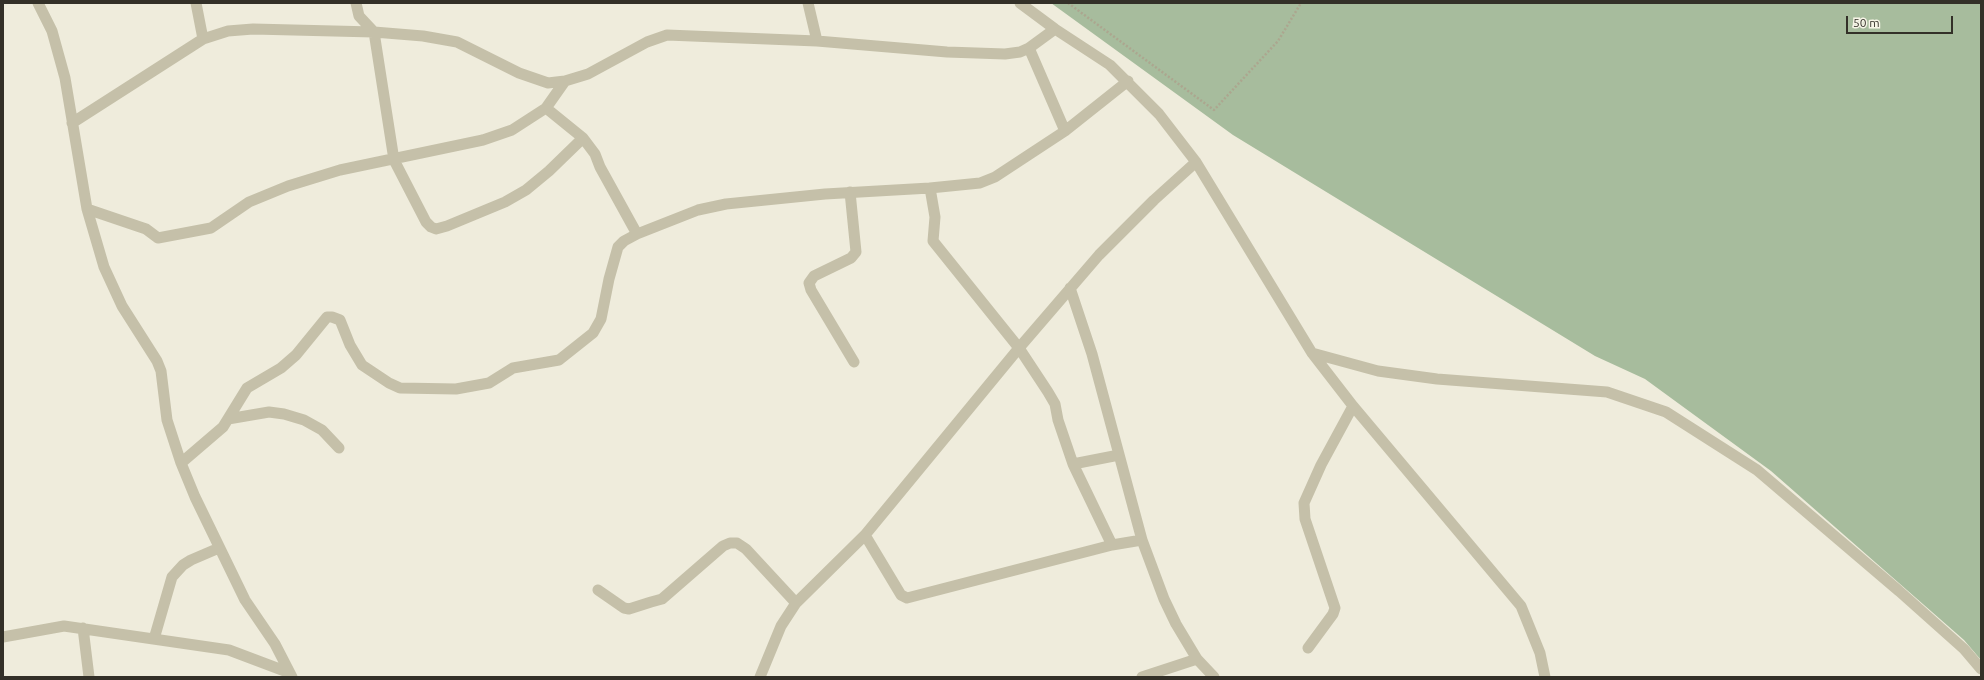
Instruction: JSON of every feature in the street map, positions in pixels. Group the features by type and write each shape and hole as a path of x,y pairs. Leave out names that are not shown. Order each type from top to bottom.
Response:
{"street":[{"path":"38,3 52,31 65,78 87,209 104,267 113,289 157,361 161,371 167,420 181,463 219,548 245,600 275,644 291,675"},
{"path":"196,3 203,39"},
{"path":"356,3 359,16 374,32 394,160 426,222 436,229 506,202 526,190 549,171 583,138"},
{"path":"808,3 817,41"},
{"path":"1020,3 1055,29 1110,65 1128,81 1159,114 1196,162 1236,231 1312,353 1353,406 1521,606 1540,653 1545,677"},
{"path":"72,123 203,39 228,31 253,29 374,32 423,36 457,42 533,79 548,83 565,81 588,74 647,42 667,35 817,41 947,52 997,54 1020,52 1029,48 1055,29"},
{"path":"1029,48 1065,131"},
{"path":"87,209 146,229 158,238 211,228 250,202 288,186 340,170 394,160 483,140 512,130 546,108 565,81"},
{"path":"181,463 223,427 247,388 281,368 296,355 327,317 340,320 350,345 362,365 389,383 400,388 456,389 489,383 513,368 559,360 593,333 601,319 618,246 624,240 698,210 726,204 850,192 966,186 980,183 995,177 1065,131 1128,81"},
{"path":"546,108 583,138 595,154 600,168 637,234"},
{"path":"760,677 781,626 796,603 865,535 1019,348 1099,255 1154,200 1196,162"},
{"path":"930,188 935,218 933,241 937,248 1019,348 1055,404 1058,420 1074,464 1112,545"},
{"path":"850,192 856,252 851,258 814,276 809,283 811,290 854,362"},
{"path":"1070,288 1092,354 1142,540 1173,618 1197,659 1214,677"},
{"path":"1312,353 1378,371 1437,379 1607,392 1666,412 1757,470 1899,590 1964,649 1981,669"},
{"path":"1308,648 1333,614 1335,608 1305,519 1304,503 1321,465 1353,406"},
{"path":"228,420 270,412 284,414 304,420 322,430 339,448"},
{"path":"1074,464 1119,454"},
{"path":"865,535 901,595 907,598 1112,545 1142,540"},
{"path":"598,590 624,608 629,609 662,599 723,546 730,543 737,543 746,550 796,603"},
{"path":"154,639 172,577 183,565 191,560 219,548"},
{"path":"3,637 64,626 83,628 229,650 291,675"},
{"path":"83,628 89,677"},
{"path":"1142,677 1197,659"}],"path":[{"path":"1068,3 1214,110 1278,41 1301,3"}],"green space":[{"path":"1051,3 1981,3 1981,660 1964,640 1771,471 1645,379 1595,356 1233,135"}]}
